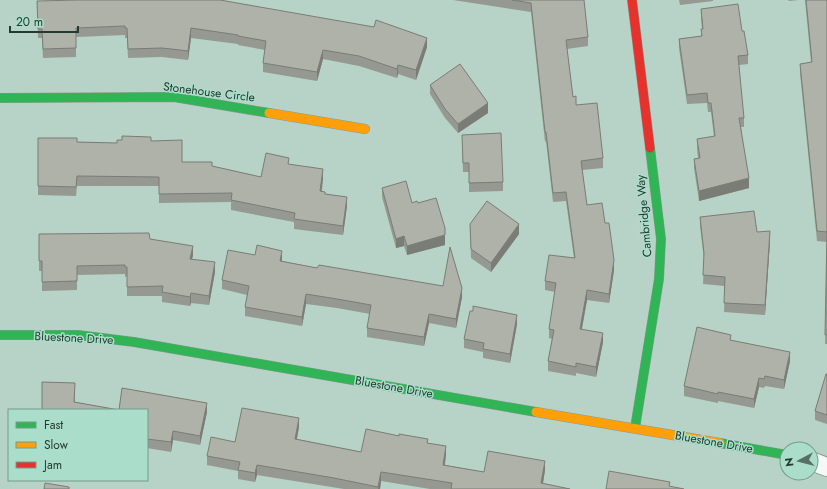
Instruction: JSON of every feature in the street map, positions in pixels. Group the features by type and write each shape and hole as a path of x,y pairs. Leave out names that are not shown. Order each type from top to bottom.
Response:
{"street":[{"name":"Cambridge Way","path":"632,0 661,239 659,279 635,428"},
{"name":"Stonehouse Circle","path":"0,98 174,97 365,129"},
{"name":"Bluestone Drive","path":"0,335 78,336 134,342 779,454"}],"building":[{"path":"220,0 374,27 376,20 427,38 416,70 398,65 397,69 359,56 323,50 317,72 263,63 266,41 191,28 188,51 162,48 128,49 127,28 125,28 125,26 76,28 76,48 43,49 42,29 38,29 37,1"},
{"path":"512,0 584,0 588,37 566,40 573,97 576,96 576,105 597,103 603,158 581,161 587,205 602,203 605,223 609,223 614,260 609,294 587,290 580,329 603,333 596,367 576,363 576,367 548,361 554,330 549,329 556,283 545,281 549,255 575,258 566,192 553,193 531,3"},
{"path":"806,0 827,0 827,232 817,231 800,64 812,62"},
{"path":"738,4 742,31 744,31 748,55 738,56 744,118 739,118 749,178 699,191 694,159 700,158 697,139 715,136 711,103 708,103 707,93 687,95 679,39 702,36 701,29 703,29 701,9"},
{"path":"460,64 488,103 458,124 445,109 430,85"},
{"path":"501,133 503,182 469,183 469,163 463,163 462,135"},
{"path":"122,136 151,137 151,141 182,140 182,162 212,162 212,166 261,177 266,153 289,158 288,164 323,169 320,191 325,192 325,194 347,197 343,226 294,219 295,213 231,200 232,193 159,194 159,177 77,176 76,187 38,186 38,138 77,138 77,142 117,143 117,140 122,140"},
{"path":"406,181 412,203 417,201 418,203 436,198 445,228 445,235 407,246 404,236 396,239 382,188"},
{"path":"487,201 519,224 491,263 471,249 470,224"},
{"path":"754,211 757,232 770,231 765,305 724,303 725,277 703,275 704,253 700,217"},
{"path":"827,232 827,335 825,335"},
{"path":"149,233 150,239 193,246 190,259 215,262 209,296 191,293 190,297 162,292 163,286 127,287 127,267 125,267 125,265 77,266 77,281 42,282 42,261 39,261 39,234"},
{"path":"257,245 282,251 280,261 317,268 319,265 443,286 450,247 462,288 456,319 429,314 424,337 367,328 371,305 337,299 306,294 302,317 245,307 249,286 222,280 228,250 255,255"},
{"path":"473,306 517,315 510,354 483,349 484,343 464,339 470,311 473,311"},
{"path":"697,327 731,335 730,340 790,352 784,380 765,376 764,379 759,378 754,399 718,392 718,394 684,386"},
{"path":"827,374 827,415 815,411"},
{"path":"42,382 75,383 74,402 113,409 42,409"},
{"path":"122,388 207,403 200,436 173,431 171,442 148,439 148,409 119,409"},
{"path":"242,408 299,418 295,439 361,452 366,429 399,436 399,434 428,439 427,443 446,446 443,465 484,472 488,451 545,461 541,483 570,489 451,489 452,483 381,472 378,487 257,465 255,473 238,470 240,462 207,456 211,437 235,442"},
{"path":"609,471 670,482 669,486 684,489 606,489"},
{"path":"45,483 69,487 69,489 44,489"}],"traffic: fast":[{"path":"0,98 174,97 269,113"},
{"path":"635,428 659,279 661,239 650,148"},
{"path":"0,335 78,335 134,342 536,412"},
{"path":"720,443 779,454"}],"traffic: slow":[{"path":"269,113 365,129"},
{"path":"536,412 720,443"}],"traffic: jam":[{"path":"632,0 650,148"}]}
